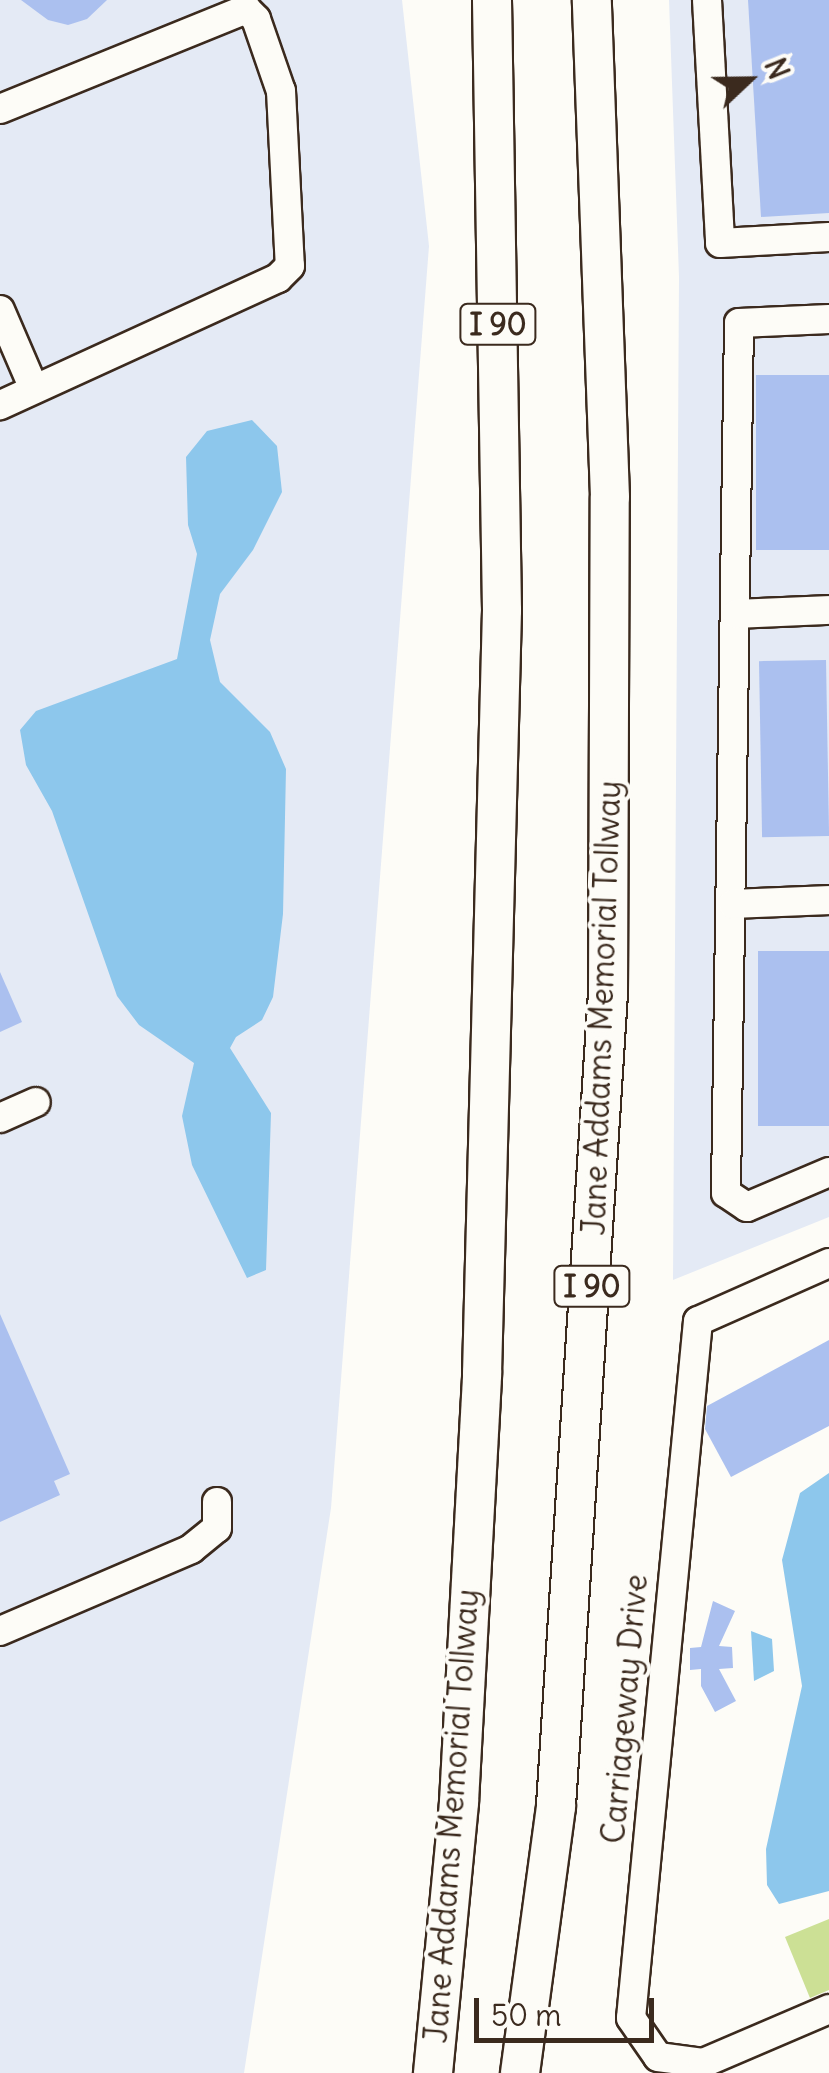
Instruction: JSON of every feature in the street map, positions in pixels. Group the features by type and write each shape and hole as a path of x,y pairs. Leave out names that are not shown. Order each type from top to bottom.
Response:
{"highway":[{"path":"479,0 493,18"},
{"name":"Jane Addams Memorial Tollway","path":"520,2073 556,1806 608,992 610,497 594,3"},
{"name":"Jane Addams Memorial Tollway","path":"433,2073 459,1802 482,1374 502,610 493,18"}],"street":[{"path":"707,0 720,243 829,237"},
{"path":"0,110 246,9 256,19 281,91 290,266 278,278 0,405"},
{"path":"0,310 34,390"},
{"path":"829,319 739,323 726,1193 747,1207 829,1172"},
{"path":"737,614 829,610"},
{"path":"733,904 829,900"},
{"path":"0,1118 36,1102"},
{"name":"Carriageway Drive","path":"829,1263 698,1321 631,2018 658,2057 703,2063 829,2008"},
{"path":"0,1631 191,1549 217,1528 216,1502"}],"shaded area":[{"path":"0,0 402,0 429,246 331,1508 244,2073 0,2073"},
{"path":"669,0 829,0 829,1217 673,1280 679,277"}],"green space":[{"path":"829,1919 829,1990 810,1998 785,1937"}],"water":[{"path":"252,420 277,446 282,492 253,550 220,594 210,640 220,682 270,732 286,769 283,914 273,997 262,1020 236,1037 230,1048 271,1113 266,1270 247,1278 192,1165 182,1116 194,1063 139,1025 117,996 52,811 26,765 20,730 36,711 177,659 197,554 188,525 186,457 207,431"},
{"path":"829,1473 829,1891 779,1904 767,1885 766,1849 802,1686 782,1560 800,1493"},
{"path":"751,1631 772,1639 774,1671 754,1681"}],"building":[{"path":"21,0 107,0 87,19 68,25 48,20"},
{"path":"748,0 829,0 829,213 761,217"},
{"path":"756,375 829,375 829,550 756,550"},
{"path":"826,660 829,836 762,837 759,661"},
{"path":"758,951 829,951 829,1126 758,1126"},
{"path":"0,972 22,1022 0,1032"},
{"path":"0,1314 70,1474 54,1481 60,1495 0,1522"},
{"path":"829,1340 829,1426 731,1477 705,1429 707,1406"},
{"path":"713,1601 735,1611 719,1646 732,1647 733,1668 719,1669 736,1701 715,1712 701,1686 701,1669 690,1670 690,1648 701,1647"}]}
